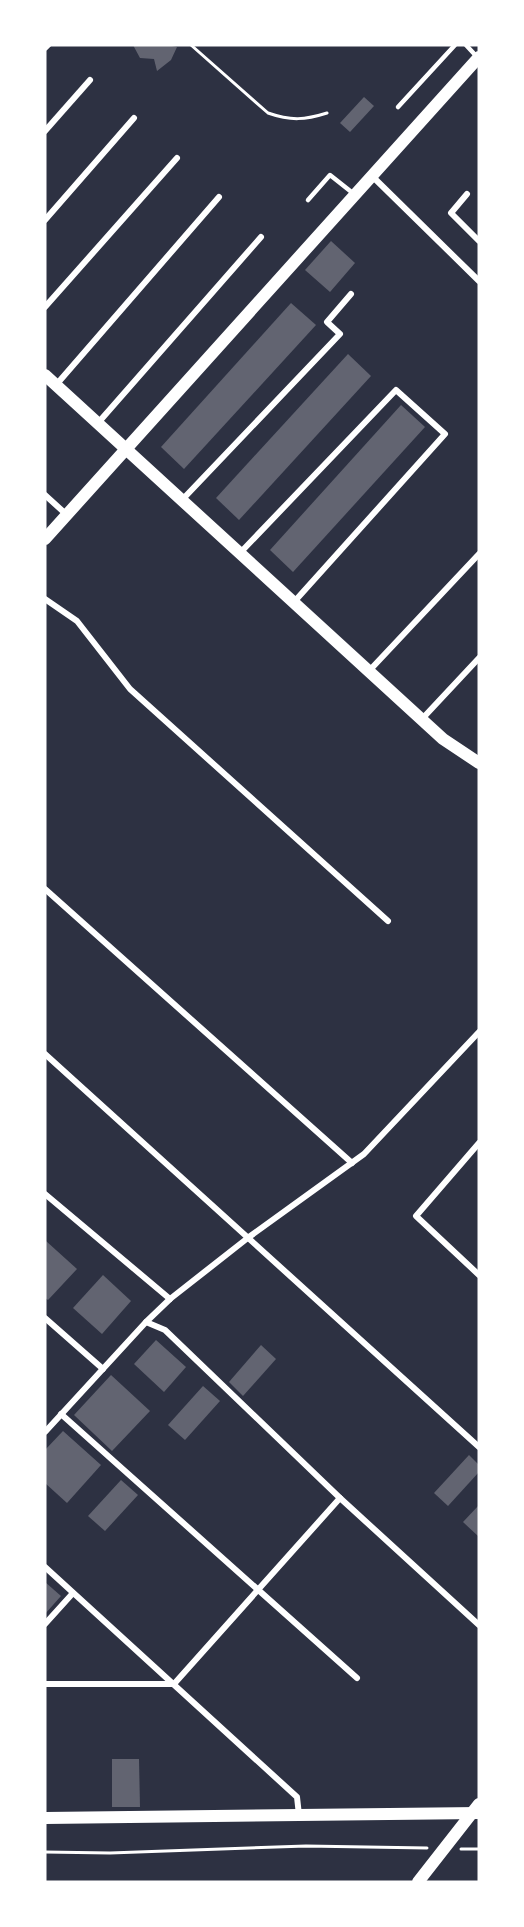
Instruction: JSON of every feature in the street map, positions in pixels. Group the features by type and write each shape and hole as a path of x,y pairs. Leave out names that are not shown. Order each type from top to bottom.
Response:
{"main road":[{"path":"45,539 479,57"},
{"path":"45,375 422,720 455,748 479,763"},
{"path":"45,1818 476,1810"},
{"path":"417,1882 476,1810"}],"street":[{"path":"45,131 90,80"},
{"path":"45,219 134,118"},
{"path":"45,307 177,158"},
{"path":"372,175 479,281"},
{"path":"467,195 451,213 479,240"},
{"path":"56,385 219,197"},
{"path":"98,423 261,237"},
{"path":"182,500 340,334 327,322 351,294"},
{"path":"240,553 396,390 445,434 294,602"},
{"path":"45,495 67,515"},
{"path":"369,671 479,554"},
{"path":"45,598 77,621 130,689 388,921"},
{"path":"422,720 479,658"},
{"path":"45,889 352,1163"},
{"path":"45,1430 170,1299 249,1237 352,1163 479,1032"},
{"path":"45,1054 479,1448"},
{"path":"479,1143 416,1216 479,1275"},
{"path":"45,1194 170,1299"},
{"path":"45,1318 102,1369"},
{"path":"146,1322 165,1330 340,1498 479,1625"},
{"path":"61,1414 357,1678"},
{"path":"45,1684 174,1684 340,1498"},
{"path":"45,1567 297,1797 299,1815"},
{"path":"45,1624 73,1593"}],"lane":[{"path":"398,108 455,45"},
{"path":"466,45 479,57"},
{"path":"308,200 330,175 354,194"}],"path":[{"path":"191,45 268,113 303,120 327,113"},
{"path":"45,1852 110,1853 306,1846 479,1850"}],"building":[{"path":"133,45 177,47 171,60 157,71 154,59 140,58"},
{"path":"364,97 374,106 350,132 340,123"},
{"path":"331,241 355,263 330,292 305,270"},
{"path":"291,303 316,325 184,469 161,447"},
{"path":"348,354 371,376 239,520 216,498"},
{"path":"401,405 425,427 293,572 270,550"},
{"path":"46,1241 77,1269 48,1300 45,1298"},
{"path":"103,1275 131,1301 102,1334 73,1308"},
{"path":"156,1340 186,1367 164,1392 134,1364"},
{"path":"261,1345 276,1359 243,1396 229,1382"},
{"path":"111,1375 150,1411 112,1451 74,1415"},
{"path":"203,1386 220,1401 185,1440 168,1425"},
{"path":"63,1431 101,1465 67,1503 45,1483 45,1450"},
{"path":"469,1455 479,1465 479,1472 448,1506 434,1493"},
{"path":"121,1480 138,1495 105,1531 88,1516"},
{"path":"479,1505 479,1537 463,1522"},
{"path":"45,1582 61,1596 45,1614"},
{"path":"112,1759 139,1759 140,1807 112,1807"}]}
